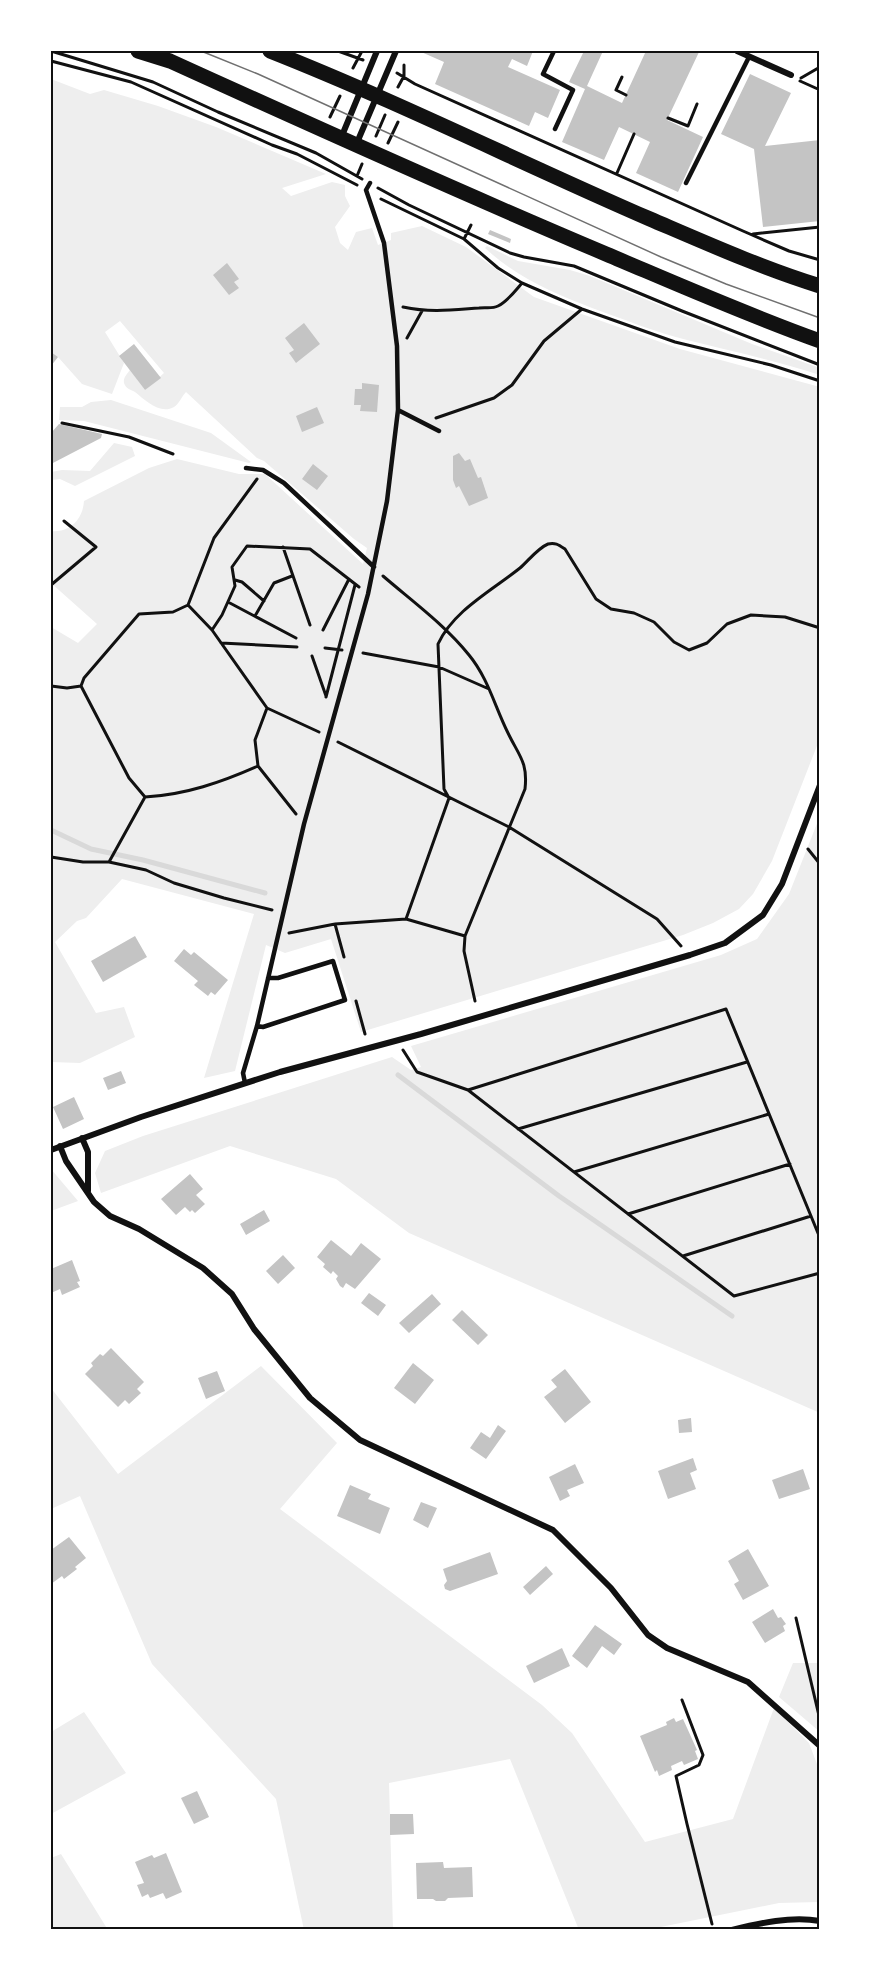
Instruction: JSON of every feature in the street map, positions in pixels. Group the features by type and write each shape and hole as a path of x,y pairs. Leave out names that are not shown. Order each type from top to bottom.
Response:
{"main road":[{"path":"138,51 170,61 369,151 687,289 820,341"},
{"path":"270,51 737,257 820,286"}],"street":[{"path":"341,138 377,51"},
{"path":"369,151 390,102 388,70 396,51"},
{"path":"737,51 791,75"},
{"path":"51,1150 245,1083 421,1034 725,943 763,915 782,884 820,785"},
{"path":"82,1138 88,1152 88,1192"},
{"path":"60,1146 66,1161 94,1202 110,1216 139,1229 203,1268 232,1294 254,1329 310,1398 360,1440 553,1530 611,1588 648,1635 667,1648 748,1682 820,1746"},
{"path":"732,1930 782,1920 820,1921"}],"lane":[{"path":"554,51 543,74 573,90 555,129"},
{"path":"686,183 749,57"},
{"path":"245,1083 243,1073 257,1026 304,824 330,737 374,567 387,501 398,410 397,346 384,243 366,190 370,183"},
{"path":"398,410 439,431"},
{"path":"246,468 263,470 284,483 374,567"},
{"path":"257,1026 263,1027 345,1000 333,961 278,978 268,978"}],"path":[{"path":"51,51 153,82 316,153 357,176 404,76"},
{"path":"338,51 372,64"},
{"path":"324,131 362,51"},
{"path":"51,61 131,82 297,154 397,208 464,239 498,268 522,283 582,309 675,342 771,365 820,381"},
{"path":"820,67 798,80 820,90"},
{"path":"388,70 789,251 820,260"},
{"path":"622,76 616,90 626,95"},
{"path":"369,151 390,102 415,84"},
{"path":"668,118 688,126 697,104"},
{"path":"617,173 634,134"},
{"path":"370,183 467,233 524,257 574,266 693,316 820,364"},
{"path":"464,239 471,225"},
{"path":"752,234 820,227"},
{"path":"393,304 422,311 448,312 481,307 491,308 512,296 522,283"},
{"path":"423,423 494,398 512,385 544,340 582,309"},
{"path":"397,346 402,344 409,335 422,311"},
{"path":"62,423 129,437 173,454"},
{"path":"145,797 129,778 81,686 84,678 140,614 173,612 188,605 214,538 263,470"},
{"path":"51,585 96,547 64,521"},
{"path":"406,919 449,798 444,789 438,644 445,630 482,595 521,568 546,545 557,544 565,549 596,599 611,609 634,613 654,622 674,642 689,650 707,642 727,624 751,615 784,617 820,628"},
{"path":"212,630 235,586 232,567 247,546 310,549 349,579 322,630"},
{"path":"283,548 310,625"},
{"path":"374,567 445,630 469,655 490,689 507,732 524,762 527,774 525,789 465,936 464,951 476,1001"},
{"path":"255,616 274,583 293,576"},
{"path":"235,580 243,582 264,602"},
{"path":"326,697 356,584"},
{"path":"228,602 296,638"},
{"path":"188,605 212,630 267,708 509,827 657,919 677,943"},
{"path":"221,642 297,647"},
{"path":"325,648 439,667 490,689"},
{"path":"312,656 334,720"},
{"path":"51,686 59,688 81,686"},
{"path":"267,708 255,740 258,766 304,824"},
{"path":"145,797 168,796 195,789 258,766"},
{"path":"109,862 145,797"},
{"path":"813,855 820,864"},
{"path":"51,857 82,862 109,862 146,870 184,886 284,912"},
{"path":"278,935 335,924 406,919 465,936"},
{"path":"468,1090 726,1009 820,1238"},
{"path":"404,1050 417,1072 468,1090 734,1296 820,1273"},
{"path":"518,1129 748,1062"},
{"path":"574,1172 769,1113"},
{"path":"628,1214 790,1164"},
{"path":"682,1256 811,1216"},
{"path":"796,1618 820,1720"},
{"path":"682,1700 703,1755 699,1766 676,1776 712,1923"}],"shaded area":[{"path":"51,79 90,94 104,90 158,106 216,127 326,174 282,188 291,196 332,182 345,185 345,196 350,206 335,227 340,243 348,250 356,232 372,228 378,245 391,240 391,233 422,226 466,247 534,297 680,349 820,387 820,738 772,861 753,894 739,909 683,935 361,1032 331,939 285,953 266,945 235,1071 204,1078 254,914 122,879 86,918 77,921 55,942 96,1013 124,1007 135,1037 80,1063 51,1062 51,627 78,643 97,624 51,583 51,531 64,530 74,524 81,514 84,501 149,468 177,459 239,474 265,474 363,564 367,548 264,461 257,458 186,392 176,406 163,409 153,406 127,388 124,379 130,370 145,390 164,373 120,321 105,332 124,363 112,394 82,384 51,352"},
{"path":"487,246 518,261 590,276 752,344 820,368 820,375 675,337 592,308 522,276 485,248"},
{"path":"111,400 211,433 251,462 84,421 59,420 60,407 82,407 91,402"},
{"path":"114,443 132,447 135,456 75,486 60,479 51,480 51,472 90,471"},
{"path":"820,816 820,1413 409,1233 336,1179 230,1146 101,1193 95,1173 105,1151 143,1136 392,1057 411,1070 421,1067 411,1046 721,955 757,939 789,894"},
{"path":"51,1169 78,1201 51,1211"},
{"path":"261,1366 337,1443 280,1509 542,1705 572,1733 645,1842 733,1819 774,1708 809,1743 820,1772 819,1902 779,1903 646,1930 579,1930 510,1759 389,1783 393,1930 304,1930 276,1799 152,1664 80,1496 51,1509 51,1388 118,1474"},
{"path":"793,1663 820,1663 820,1732 779,1697"},
{"path":"84,1712 126,1773 51,1814 51,1732"},
{"path":"61,1854 108,1930 53,1930 51,1858"}],"building":[{"path":"419,51 533,51 527,66 512,59 508,67 560,90 548,118 535,112 529,126 435,84 444,62"},
{"path":"584,51 603,51 587,86 622,103 646,51 699,52 667,120 703,137 678,192 636,173 650,142 619,127 604,160 562,142 585,89 569,82"},
{"path":"750,74 791,93 765,146 820,140 820,221 763,227 754,149 721,134"},
{"path":"490,230 511,239 510,243 488,234"},
{"path":"227,263 239,279 234,282 239,288 229,295 213,275"},
{"path":"304,323 320,344 296,363 289,353 294,350 285,338"},
{"path":"134,344 161,378 145,390 119,356"},
{"path":"51,352 58,357 51,366"},
{"path":"362,383 379,385 377,412 360,411 361,405 354,405 355,389 362,389"},
{"path":"317,407 324,423 302,432 296,416"},
{"path":"59,424 102,434 101,438 51,464 51,433"},
{"path":"459,453 465,461 470,459 478,478 481,477 488,498 469,506 459,486 456,488 453,480 453,456"},
{"path":"313,464 328,476 317,490 302,479"},
{"path":"135,936 147,957 103,982 91,961"},
{"path":"184,949 191,955 194,952 228,980 215,995 211,992 208,996 194,985 198,981 174,961"},
{"path":"121,1071 126,1083 108,1090 103,1078"},
{"path":"74,1097 84,1119 63,1129 53,1107"},
{"path":"190,1174 203,1189 196,1195 205,1204 195,1213 185,1207 176,1215 161,1199"},
{"path":"264,1210 270,1221 246,1235 240,1224"},
{"path":"331,1240 351,1256 361,1243 381,1259 355,1289 346,1283 343,1288 340,1286 336,1279 338,1276 333,1271 331,1274 323,1267 325,1264 317,1257"},
{"path":"283,1255 295,1268 278,1284 266,1271"},
{"path":"72,1260 80,1287 62,1295 60,1289 51,1293 51,1269"},
{"path":"369,1293 386,1305 378,1316 361,1303"},
{"path":"432,1294 441,1304 409,1333 399,1323"},
{"path":"462,1310 488,1335 478,1345 452,1320"},
{"path":"111,1348 144,1382 137,1389 141,1393 129,1404 125,1400 118,1407 85,1374 100,1354 103,1356"},
{"path":"413,1363 434,1380 415,1404 394,1388"},
{"path":"565,1369 591,1402 565,1423 544,1397 557,1387 551,1380"},
{"path":"217,1371 225,1391 206,1399 198,1378"},
{"path":"691,1418 692,1432 679,1433 678,1420"},
{"path":"498,1425 506,1431 486,1459 470,1448 481,1432 490,1438"},
{"path":"693,1458 697,1470 690,1473 696,1489 668,1499 658,1471"},
{"path":"575,1464 584,1483 567,1490 570,1496 560,1501 549,1477"},
{"path":"803,1469 810,1489 779,1499 772,1480"},
{"path":"350,1485 371,1494 368,1499 390,1508 380,1534 337,1516"},
{"path":"421,1502 437,1508 428,1528 413,1520"},
{"path":"69,1537 86,1558 64,1579 62,1576 51,1584 51,1550"},
{"path":"748,1549 769,1586 743,1600 734,1584 739,1581 728,1561"},
{"path":"490,1552 498,1574 450,1591 445,1589 444,1585 447,1581 443,1569"},
{"path":"546,1566 553,1574 530,1595 523,1587"},
{"path":"773,1609 778,1618 781,1617 786,1624 783,1626 785,1631 765,1643 752,1622"},
{"path":"595,1625 622,1644 614,1655 602,1646 587,1668 572,1656"},
{"path":"562,1648 570,1666 534,1683 526,1666"},
{"path":"674,1718 676,1722 683,1719 697,1750 695,1751 698,1759 684,1765 682,1761 671,1766 672,1770 659,1776 657,1770 655,1772 640,1736 667,1725 666,1722"},
{"path":"197,1791 209,1817 194,1824 181,1798"},
{"path":"390,1814 413,1814 414,1834 390,1835"},
{"path":"166,1853 182,1892 166,1899 163,1893 150,1898 148,1894 142,1897 137,1885 144,1883 135,1862 152,1855 154,1858"},
{"path":"443,1862 444,1868 472,1867 473,1897 448,1898 445,1901 417,1899 416,1863"}],"waterway":[{"path":"51,830 91,849 143,860 265,893"},
{"path":"398,1075 559,1196 732,1316"}],"tram line":[{"path":"201,51 258,74 661,257 726,284 820,318"}]}
